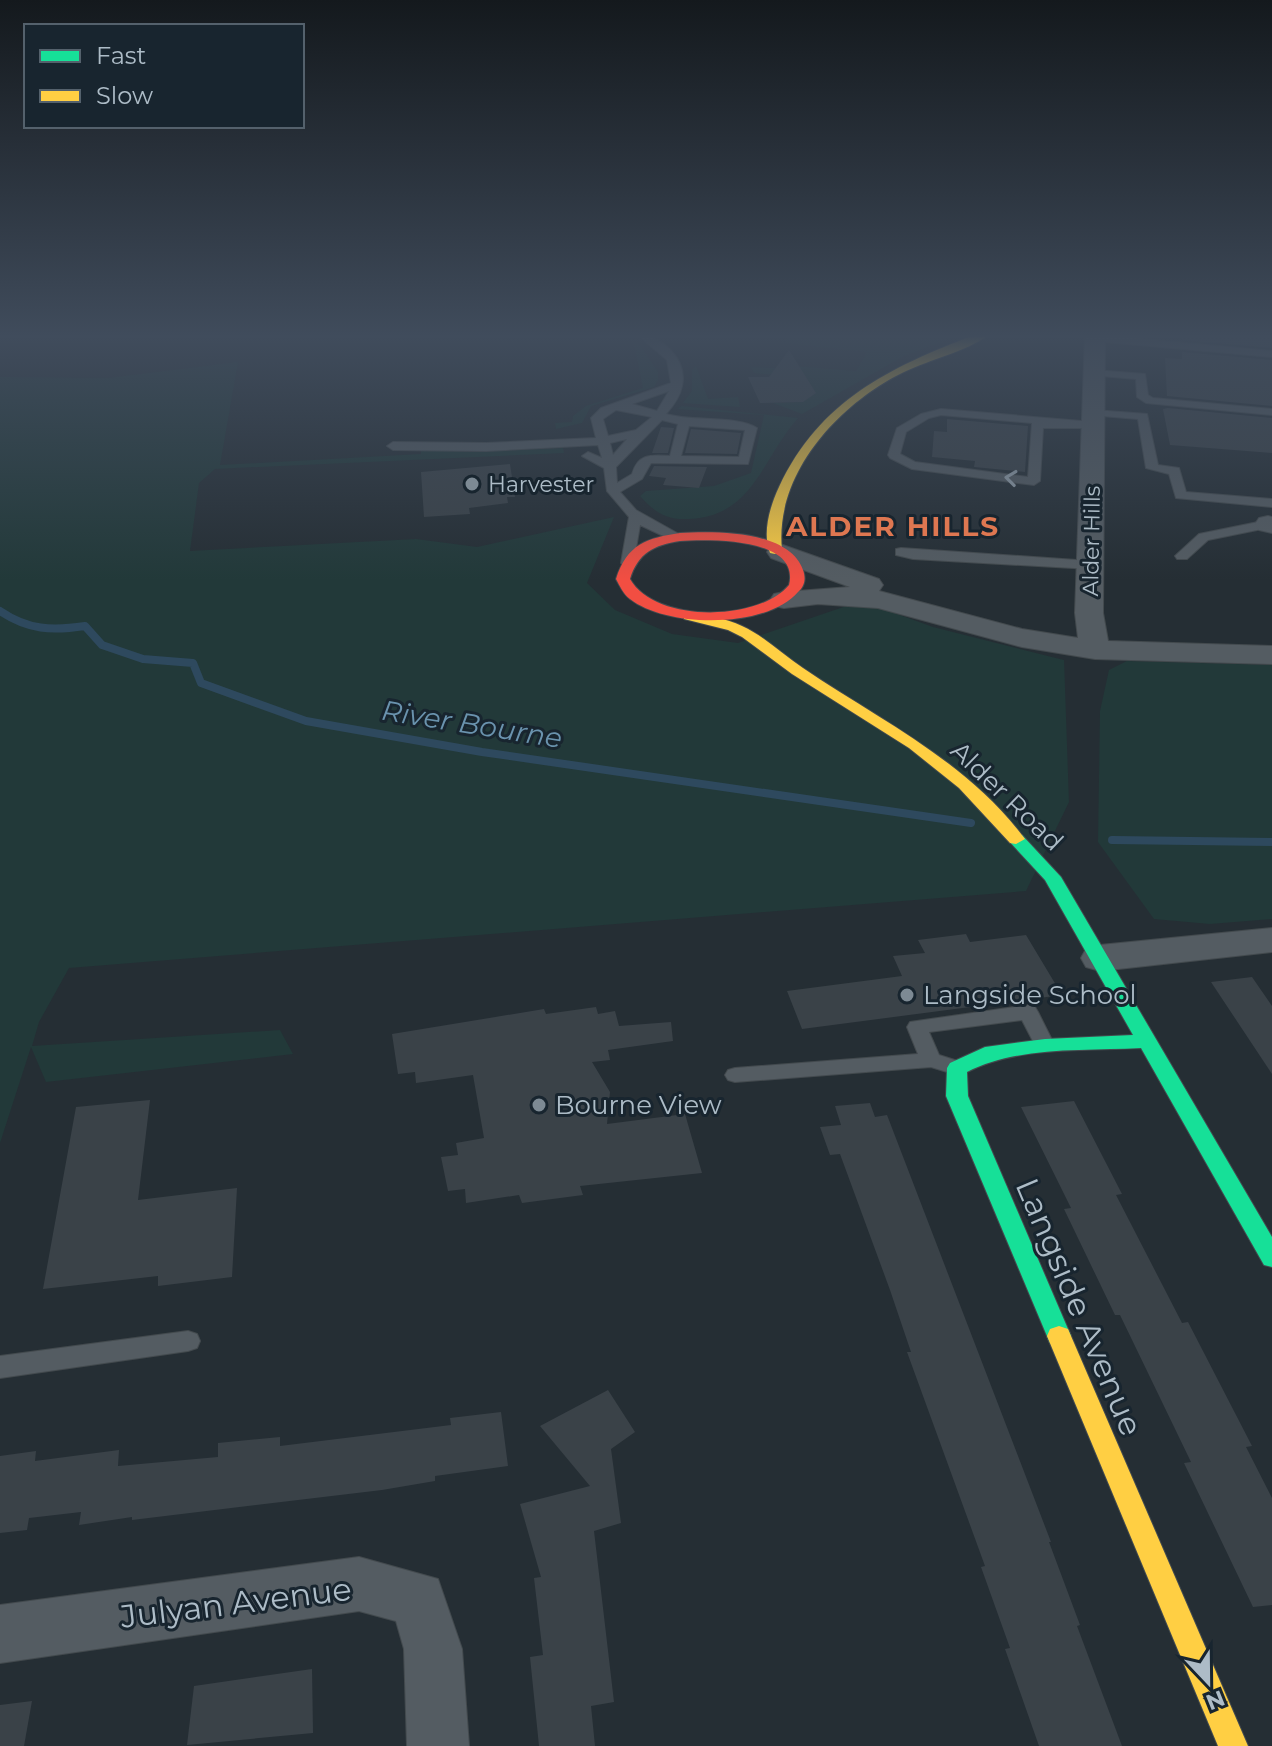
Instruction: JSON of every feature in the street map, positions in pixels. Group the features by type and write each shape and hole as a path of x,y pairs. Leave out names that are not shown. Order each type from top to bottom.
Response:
{"main road":[{"path":"777,551 771,531 777,506 805,448 831,416"},
{"path":"700,536 729,528 777,506"},
{"path":"679,538 744,539 777,551 794,565 798,576 796,587 778,614 689,616 658,608 635,595 625,580 628,563 646,548 679,538"},
{"name":"Alder Road","path":"778,614 797,671"},
{"name":"Alder Road","path":"689,616 733,627 757,640 797,671 915,745 965,784 1052,877 1272,1258"},
{"path":"957,1068 985,1054 1045,1046 1147,1041"},
{"name":"Langside Avenue","path":"957,1068 957,1096 1233,1746"}],"street":[{"name":"Alder Hills","path":"1094,419 1089,613 1095,650"},
{"path":"777,551 922,608"},
{"path":"778,614 853,593 922,608 1023,638 1095,650 1272,655"},
{"path":"1100,958 1272,940"},
{"name":"Julyan Avenue","path":"0,1634 359,1584 403,1595 418,1599 433,1649 438,1746"}],"lane":[{"path":"598,416 613,491 635,518 679,538"},
{"path":"924,416 901,430 894,455 912,465 1034,481 1037,425 1135,416"},
{"path":"987,416 1064,424"},
{"path":"1143,416 1152,468 1175,471 1180,495 1271,517"},
{"path":"610,466 639,433 659,417 751,428 743,462 648,459 641,464 638,476 613,491"},
{"path":"675,458 684,422"},
{"path":"598,426 568,434 393,446 601,441 639,433"},
{"path":"495,438 500,442 543,444"},
{"path":"588,456 610,466"},
{"path":"1182,556 1204,537 1271,517"},
{"path":"628,563 635,518"},
{"path":"901,552 1091,565"},
{"path":"931,1060 917,1027 1028,1012 1045,1046"},
{"path":"735,1075 931,1060 957,1068"},
{"path":"0,1367 188,1341"}],"green space":[{"path":"0,416 228,416 220,465 421,454 421,450 475,452 563,448 564,453 215,469 199,483 190,551 416,539 477,547 614,517 587,583 615,610 672,634 738,643 861,601 933,627 1064,660 1069,802 1026,891 69,968 39,1022 32,1046 280,1030 293,1054 46,1082 31,1047 0,1143"},
{"path":"573,416 585,416 582,423 556,429 555,423 572,422"},
{"path":"764,416 798,418 754,484 727,508 710,516 680,519 661,514 640,496 646,491 714,486 751,473"},
{"path":"1127,661 1272,665 1272,919 1210,924 1154,919 1098,842 1100,711 1109,670"}],"building":[{"path":"1164,416 1272,418 1272,453 1170,445"},
{"path":"947,419 1028,426 1025,472 974,467 975,461 932,457 934,431 947,432"},
{"path":"661,427 674,428 668,453 652,453"},
{"path":"691,429 741,433 737,454 685,453"},
{"name":"Harvester","path":"510,464 515,497 507,497 508,503 469,508 470,514 424,517 421,472"},
{"path":"654,466 707,467 699,488 663,485 666,478 649,476"},
{"name":"Langside School","path":"966,934 970,942 1026,935 1062,995 802,1029 787,991 902,976 893,956 925,953 918,940"},
{"path":"1252,977 1272,1006 1272,1074 1211,982"},
{"name":"Bourne View","path":"596,1007 598,1014 615,1011 619,1026 671,1022 673,1041 608,1050 610,1060 592,1062 610,1092 607,1124 685,1114 702,1173 580,1186 583,1195 522,1203 519,1195 466,1203 465,1189 448,1191 441,1157 458,1155 456,1143 484,1138 473,1075 416,1083 415,1072 398,1074 392,1034 544,1009 546,1014"},
{"path":"150,1100 138,1200 237,1188 232,1277 158,1286 158,1276 43,1289 76,1107"},
{"path":"1074,1101 1122,1194 1116,1195 1182,1323 1188,1322 1252,1446 1246,1447 1272,1498 1272,1605 1253,1607 1184,1463 1191,1462 1120,1315 1115,1315 1064,1209 1071,1208 1021,1107"},
{"path":"870,1103 875,1117 887,1115 1051,1542 1080,1625 1077,1626 1122,1746 1039,1746 1005,1649 1010,1648 981,1567 985,1566 907,1352 911,1352 890,1290 840,1154 830,1155 820,1127 841,1125 835,1106"},
{"path":"608,1390 635,1432 611,1449 621,1523 594,1531 614,1702 591,1706 595,1746 539,1746 530,1657 543,1655 534,1578 541,1577 520,1504 590,1486 540,1426"},
{"path":"501,1412 508,1466 435,1476 435,1481 382,1490 132,1520 132,1517 79,1525 81,1512 29,1518 27,1530 0,1533 0,1456 36,1451 35,1461 119,1450 118,1466 218,1457 218,1443 280,1437 280,1446 451,1425 450,1418"},
{"path":"312,1669 313,1733 187,1745 194,1686"},
{"path":"32,1701 24,1746 0,1746 0,1705"}],"waterway":[{"name":"River Bourne","path":"0,611 20,622 41,628 85,626 102,645 143,659 193,663 201,683 306,721 482,752 971,823"},
{"name":"River Bourne","path":"1112,840 1272,842"}],"traffic: fast":[{"path":"1016,839 1052,877 1272,1258"},
{"path":"1059,1336 957,1096 957,1068 985,1054 1045,1046 1147,1041"}],"traffic: slow":[{"path":"775,550 775,520 783,492 810,445 834,416"},
{"path":"689,616 733,627 747,634 797,671 915,745 965,784 1016,839"},
{"path":"1059,1336 1233,1746"}],"traffic: jam":[{"path":"714,536 751,540 787,556 798,576 794,589 776,602 758,609 736,614 689,615 648,605 633,595 623,579 629,561 636,553 656,542 714,536"}],"place":[{"name":"Harvester","path":"472,484"},
{"name":"Langside School","path":"907,995"},
{"name":"Bourne View","path":"539,1105"}],"district":[{"name":"ALDER HILLS","path":"893,526"}]}
